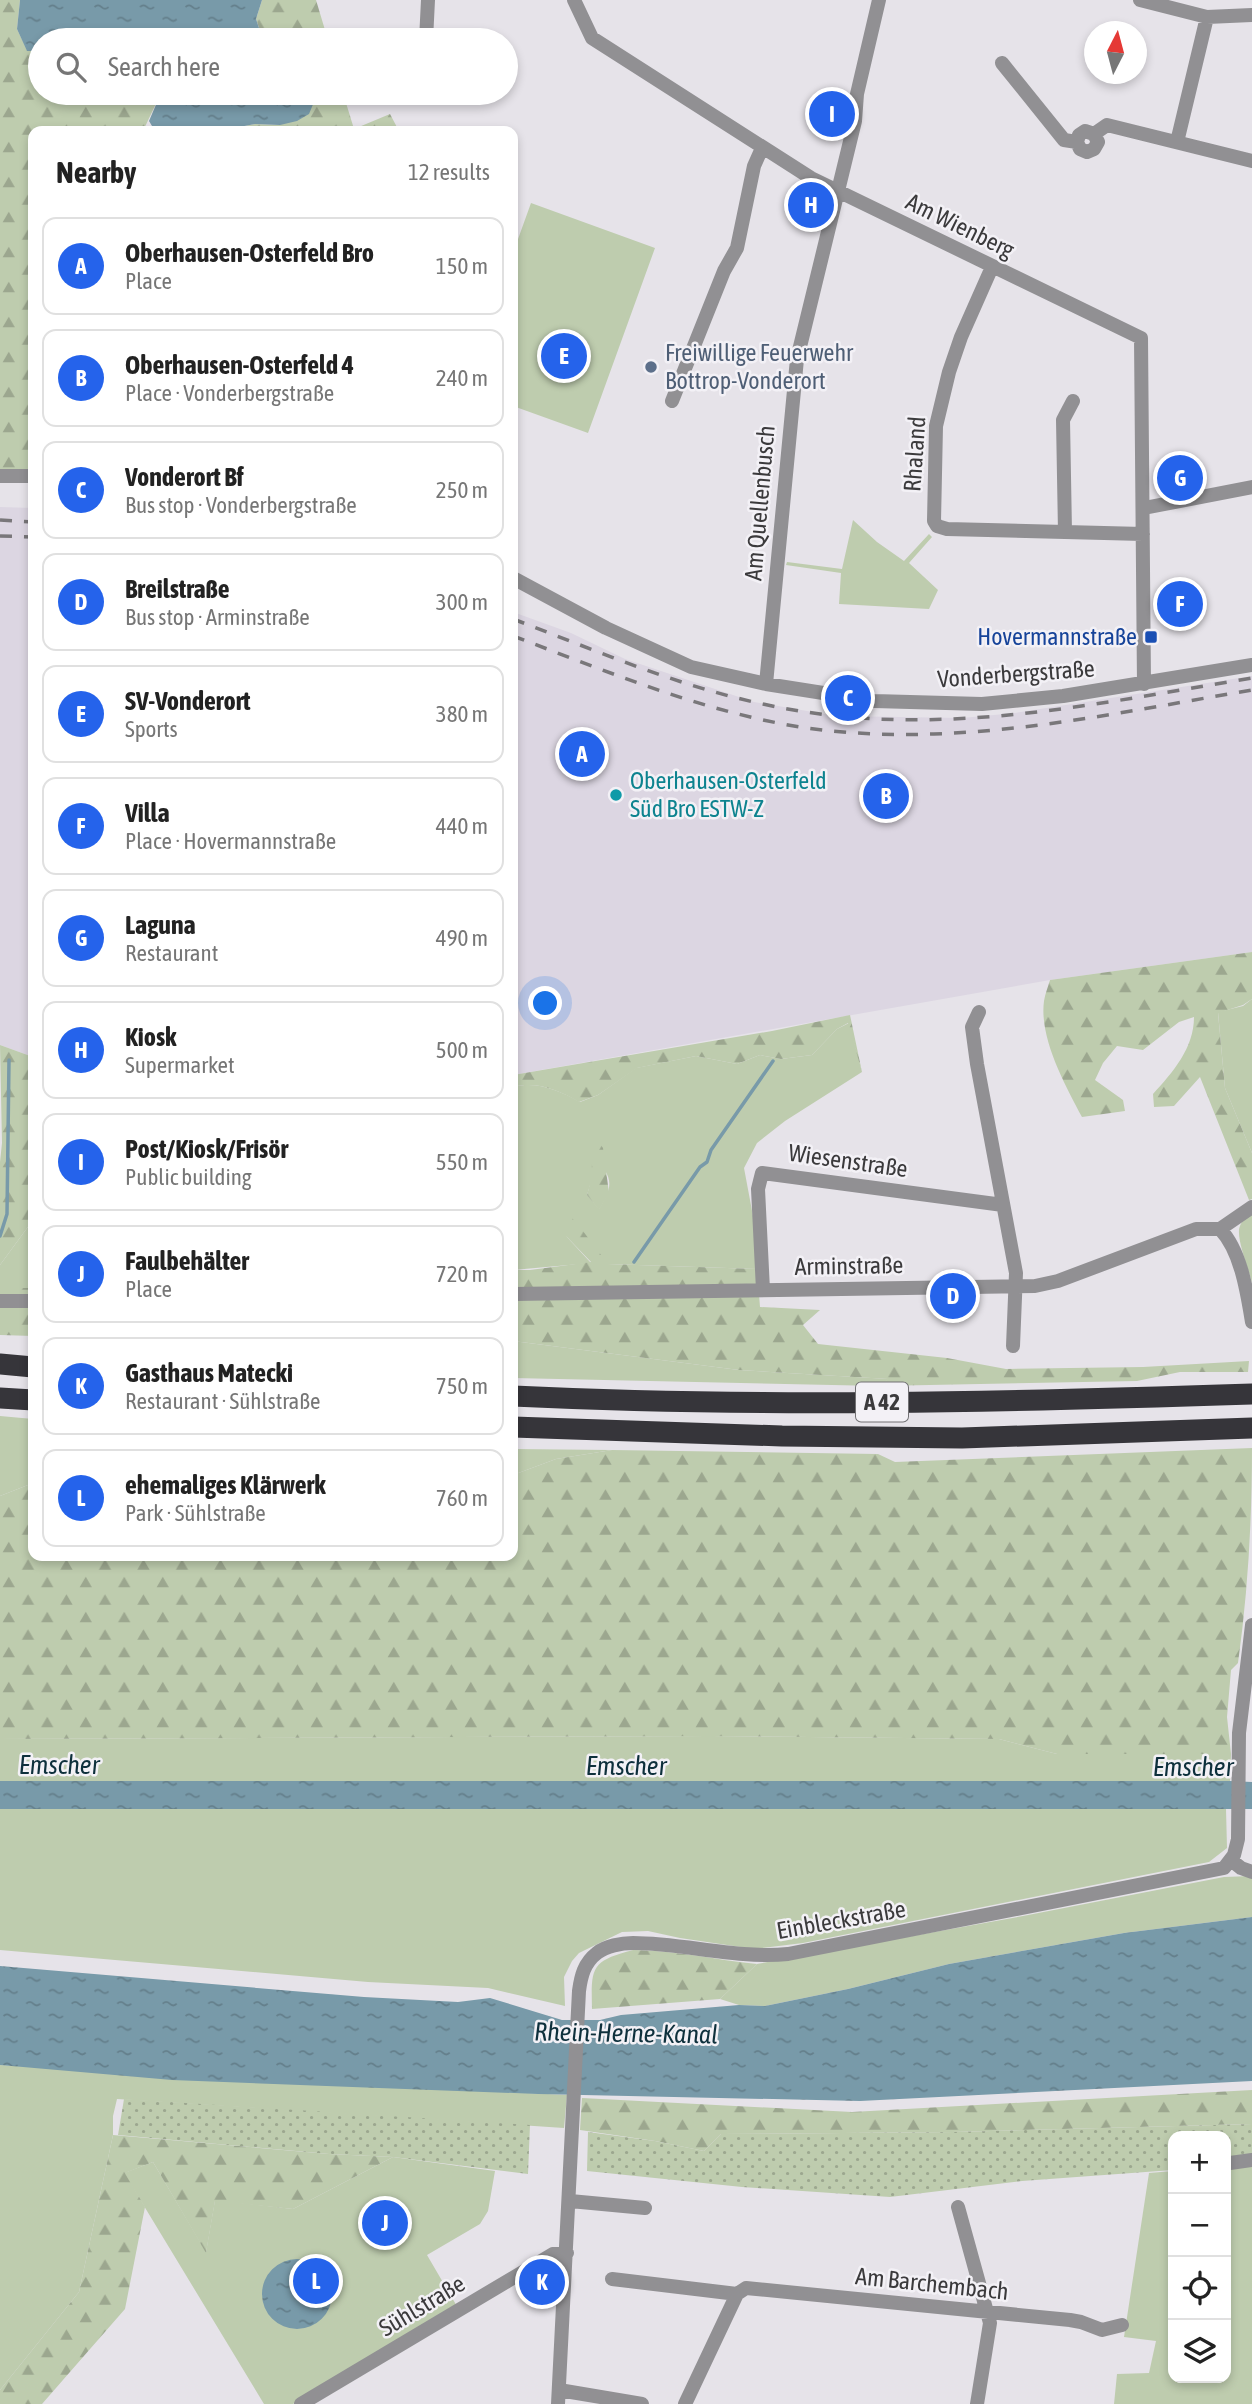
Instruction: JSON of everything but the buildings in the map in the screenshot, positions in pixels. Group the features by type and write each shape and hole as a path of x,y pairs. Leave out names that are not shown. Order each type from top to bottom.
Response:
{"highway":[{"path":"0,1364 28,1367"},
{"name":"A 42","path":"518,1396 612,1401 963,1402 1251,1394"},
{"path":"0,1398 28,1400"},
{"name":"A 42","path":"518,1427 962,1438 1252,1428"}],"street":[{"path":"427,28 428,0"},
{"name":"Am Wienberg","path":"574,0 592,38 762,148 838,192 1141,338 1144,508"},
{"name":"Am Quellenbusch","path":"766,684 797,359 855,121 857,94 879,0"},
{"path":"1140,0 1207,17 1252,15"},
{"path":"1177,142 1207,17"},
{"path":"1003,63 1065,141 1077,142 1082,132 1089,131 1094,134 1107,125 1252,161"},
{"path":"672,401 724,271 737,248 754,166 762,148"},
{"name":"Rhaland","path":"992,267 961,337 936,426 934,521 937,526 947,529 1143,534"},
{"path":"1065,531 1063,420 1073,401"},
{"path":"0,476 28,476"},
{"path":"1144,684 1144,508 1252,487"},
{"name":"Vonderbergstraße","path":"518,581 606,628 691,667 766,684 874,701 982,704 1063,696 1252,665"},
{"path":"979,1012 972,1027 973,1041 1016,1287 1013,1346"},
{"name":"Wiesenstraße","path":"763,1290 758,1189 762,1173 1003,1205"},
{"name":"Arminstraße","path":"518,1294 1035,1286 1058,1282 1196,1229 1220,1229 1252,1207"},
{"path":"1220,1229 1226,1236 1240,1271 1252,1322"},
{"path":"0,1301 28,1301"},
{"path":"1252,1625 1239,1733 1237,1848 1231,1860 1252,1872"},
{"name":"Einbleckstraße","path":"559,2397 580,1980 586,1964 598,1952 634,1943 760,1956 788,1954 1214,1871 1224,1868 1231,1860"},
{"path":"1231,2163 1252,2160"},
{"path":"570,2201 645,2208"},
{"path":"958,2207 990,2323 977,2404"},
{"name":"Sühlstraße","path":"301,2404 553,2254 567,2253"},
{"name":"Am Barchembach","path":"612,2279 737,2294 746,2288 1081,2322 1102,2330 1122,2325"},
{"path":"685,2404 737,2294"},
{"path":"559,2397 642,2404"}],"shaded area":[{"path":"0,507 28,508 28,1055 0,1045"},
{"path":"518,614 571,633 625,659 754,702 836,716 962,718 1015,713 1252,676 1252,952 1050,980 518,1074"}],"green space":[{"path":"0,0 20,0 17,29 28,50 28,105 155,105 145,126 28,126 28,470 0,471"},
{"path":"262,0 316,0 324,28 259,28 256,19"},
{"path":"299,105 347,105 353,126 244,126 280,125"},
{"path":"390,114 396,126 361,126"},
{"path":"531,203 655,248 588,433 518,408 518,239"},
{"path":"853,520 877,542 904,561 929,534 932,537 909,563 938,590 929,609 839,604 841,573 786,565 787,562 842,569"},
{"path":"1252,952 1252,999 1243,1005 1218,1013 1225,1088 1252,1153 1252,1199 1249,1200 1200,1077 1174,1106 1154,1107 1153,1094 1175,1068 1186,1049 1194,1017 1179,1022 1143,1050 1117,1046 1103,1063 1095,1080 1123,1100 1125,1111 1082,1117 1049,1046 1045,1030 1044,998 1050,980"},
{"path":"1252,999 1252,1153 1225,1088 1218,1012 1243,1006"},
{"path":"850,1015 862,1072 848,1023 837,1029 812,1055 781,1059 760,1055 737,1064 696,1056 637,1068 598,1095 579,1102 547,1088 518,1086 518,1074"},
{"path":"849,1023 862,1072 785,1121 757,1143 744,1168 753,1216 757,1269 607,1264 566,1236 591,1263 518,1270 518,1086 547,1088 580,1102 598,1095 636,1068 696,1056 737,1064 760,1055 781,1059 812,1055 837,1029","holes":["593,1155 607,1175 609,1187 599,1209 587,1195 593,1175"]},
{"path":"0,1045 28,1055 28,1227 0,1265 0,1162"},
{"path":"594,1136 603,1148 609,1193 599,1210 587,1195 592,1167 587,1138"},
{"path":"1252,1213 1252,1283 1239,1231 1242,1222"},
{"path":"573,1218 608,1264 757,1269 760,1307 820,1310 803,1325 818,1344 947,1358 1006,1369 1143,1367 1249,1361 1248,1372 1180,1372 1137,1381 879,1386 888,1379 739,1370 518,1342 518,1270 591,1262 566,1236"},
{"path":"28,1227 28,1288 0,1288 0,1265"},
{"path":"0,1288 28,1288 28,1336 0,1335"},
{"path":"518,1342 739,1370 889,1379 879,1386 518,1378"},
{"path":"0,1416 28,1419 28,1485 0,1496"},
{"path":"1252,1448 1244,1609 1238,1663 1231,1670 1227,1717 1231,1754 1057,1754 999,1739 711,1736 0,1739 0,1496 28,1485 28,1561 518,1561 518,1473 556,1459 612,1450 878,1454 895,1462"},
{"path":"518,1449 612,1450 556,1459 518,1473"},
{"path":"711,1736 999,1739 1057,1754 1231,1754 1230,1781 0,1781 0,1739"},
{"path":"0,1809 1226,1809 1227,1848 1209,1862 803,1943 754,1949 648,1931 622,1932 579,1953 572,1961 564,1977 565,2006 488,1988 368,1982 0,1950"},
{"path":"1252,1876 1252,1917 1124,1933 949,1964 765,2006 739,2005 720,1999 757,1964 1224,1877"},
{"path":"633,1950 680,1953 757,1964 720,1999 592,2009 592,1984 596,1968 609,1958"},
{"path":"0,2065 567,2095 564,2128 117,2099 113,2135 79,2292 0,2390"},
{"path":"1252,2090 1252,2124 954,2132 721,2134 704,2151 580,2130 582,2098 852,2112"},
{"path":"124,2099 530,2125 528,2174 393,2157 329,2154 118,2135"},
{"path":"1252,2124 1252,2164 1231,2166 1231,2131 1168,2131 1168,2170 1022,2181 890,2197 742,2187 587,2171 588,2132 704,2151 721,2134 954,2132"},
{"path":"113,2135 393,2157 293,2209 215,2201 206,2253 153,2162 125,2173 145,2207 125,2309 42,2404 0,2404 0,2390 79,2292"},
{"path":"393,2157 495,2171 488,2211 480,2224 427,2255 458,2308 293,2404 264,2404 124,2173 153,2162 206,2252 215,2200 293,2209"},
{"path":"1252,2164 1252,2404 1114,2404 1117,2374 1149,2373 1156,2341 1124,2337 1149,2173 1168,2171 1168,2383 1231,2383 1231,2166"}],"water":[{"path":"20,0 262,0 256,19 259,28 28,28 28,51 17,29"},
{"path":"156,105 313,105 309,114 297,121 280,125 152,126 149,121"},
{"path":"0,1781 1230,1781 1252,1782 1252,1809 0,1809"},
{"name":"Rhein-Herne-Kanal","path":"1252,1917 1252,2081 860,2101 538,2094 172,2080 0,2065 0,1966 364,1997 458,2002 490,1998 562,2020 600,2020 621,2015 739,2005 765,2006 949,1964 1124,1933"},
{"path":"297,2259 322,2269 332,2294 322,2319 297,2329 272,2319 262,2294 272,2269"}],"waterway":[{"path":"0,1236 7,1214 9,1060"},
{"path":"634,1262 700,1167 707,1162 711,1150 773,1061"}],"railway":[{"path":"0,520 28,522"},
{"path":"0,536 28,537"},
{"path":"518,621 699,687 763,704 825,715 887,719 1008,715 1129,699 1252,678"},
{"path":"518,638 654,689 726,711 800,727 857,733 971,732 1027,726 1252,690"}],"place":[{"name":"Post/Kiosk/Frisör","path":"832,114"},
{"name":"Kiosk","path":"811,205"},
{"name":"SV-Vonderort","path":"564,356"},
{"name":"Freiwillige Feuerwehr Bottrop-Vonderort","path":"651,367"},
{"name":"Laguna","path":"1180,478"},
{"name":"Villa","path":"1180,604"},
{"name":"Hovermannstraße","path":"1151,637"},
{"name":"Vonderort Bf","path":"848,698"},
{"name":"Oberhausen-Osterfeld Bro","path":"582,754"},
{"name":"Oberhausen-Osterfeld Süd Bro ESTW-Z","path":"616,795"},
{"name":"Oberhausen-Osterfeld 4","path":"886,796"},
{"name":"Breilstraße","path":"953,1296"},
{"name":"Faulbehälter","path":"385,2223"},
{"name":"ehemaliges Klärwerk","path":"316,2281"},
{"name":"Gasthaus Matecki","path":"542,2282"}],"water label":[{"name":"Emscher","path":"59,1765"},
{"name":"Emscher","path":"626,1766"},
{"name":"Emscher","path":"1193,1767"}]}
